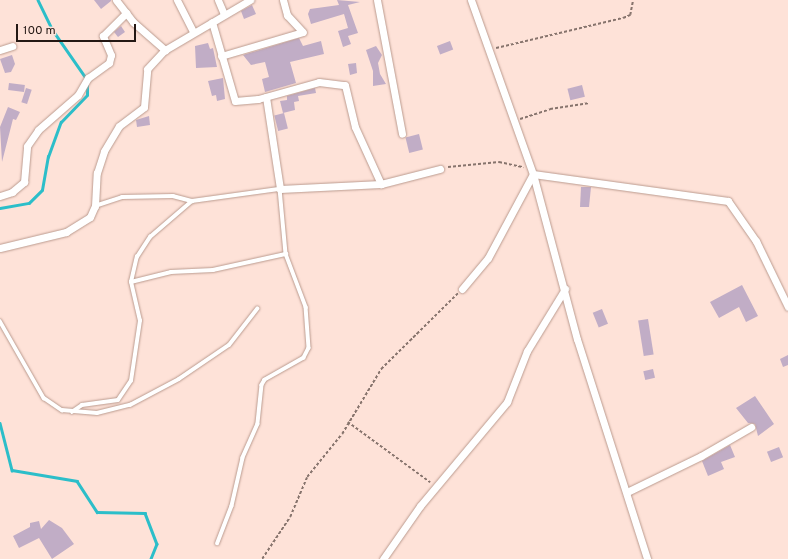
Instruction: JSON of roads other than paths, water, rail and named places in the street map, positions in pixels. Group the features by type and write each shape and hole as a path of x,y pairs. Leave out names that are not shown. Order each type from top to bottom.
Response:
{"street":[{"path":"116,0 126,13 165,50"},
{"path":"177,0 193,32"},
{"path":"218,0 224,14"},
{"path":"0,248 66,232 90,217 95,206 97,173 104,151 118,126 144,107 147,69 165,50 193,32 250,0"},
{"path":"221,56 303,32 287,16 283,0"},
{"path":"377,0 402,134"},
{"path":"471,0 487,50 515,122 532,172 565,289 647,559"},
{"path":"0,196 24,182 27,146 48,118 78,95 82,85 88,78 110,63 111,55 103,36 126,13"},
{"path":"212,22 232,100 239,102 266,97 319,82 345,85 355,128 381,184"},
{"path":"0,50 12,46"},
{"path":"266,97 280,189 381,184 440,169"},
{"path":"462,290 488,258 532,172"},
{"path":"532,172 728,200 760,247 788,307"},
{"path":"383,559 436,487 507,402 526,350 565,289"},
{"path":"626,492 702,456 751,427"}],"lane":[{"path":"95,206 122,197 173,196 192,201 280,189 286,254 306,307 309,348 304,358 265,380 262,385 261,412 242,458 232,506 218,543"},
{"path":"72,412 82,405 118,400 130,381 140,321 131,282 137,257 147,242 192,201"},
{"path":"131,282 171,272 213,270 286,254"},
{"path":"0,321 44,398 72,412 116,410 170,385 228,345 258,309"}],"waterway":[{"path":"38,0 52,29 86,78"},
{"path":"0,208 29,203 42,190 48,157 61,122 87,95 87,84"},
{"path":"0,423 12,470 77,481 97,512 145,513 157,544 151,559"}]}
